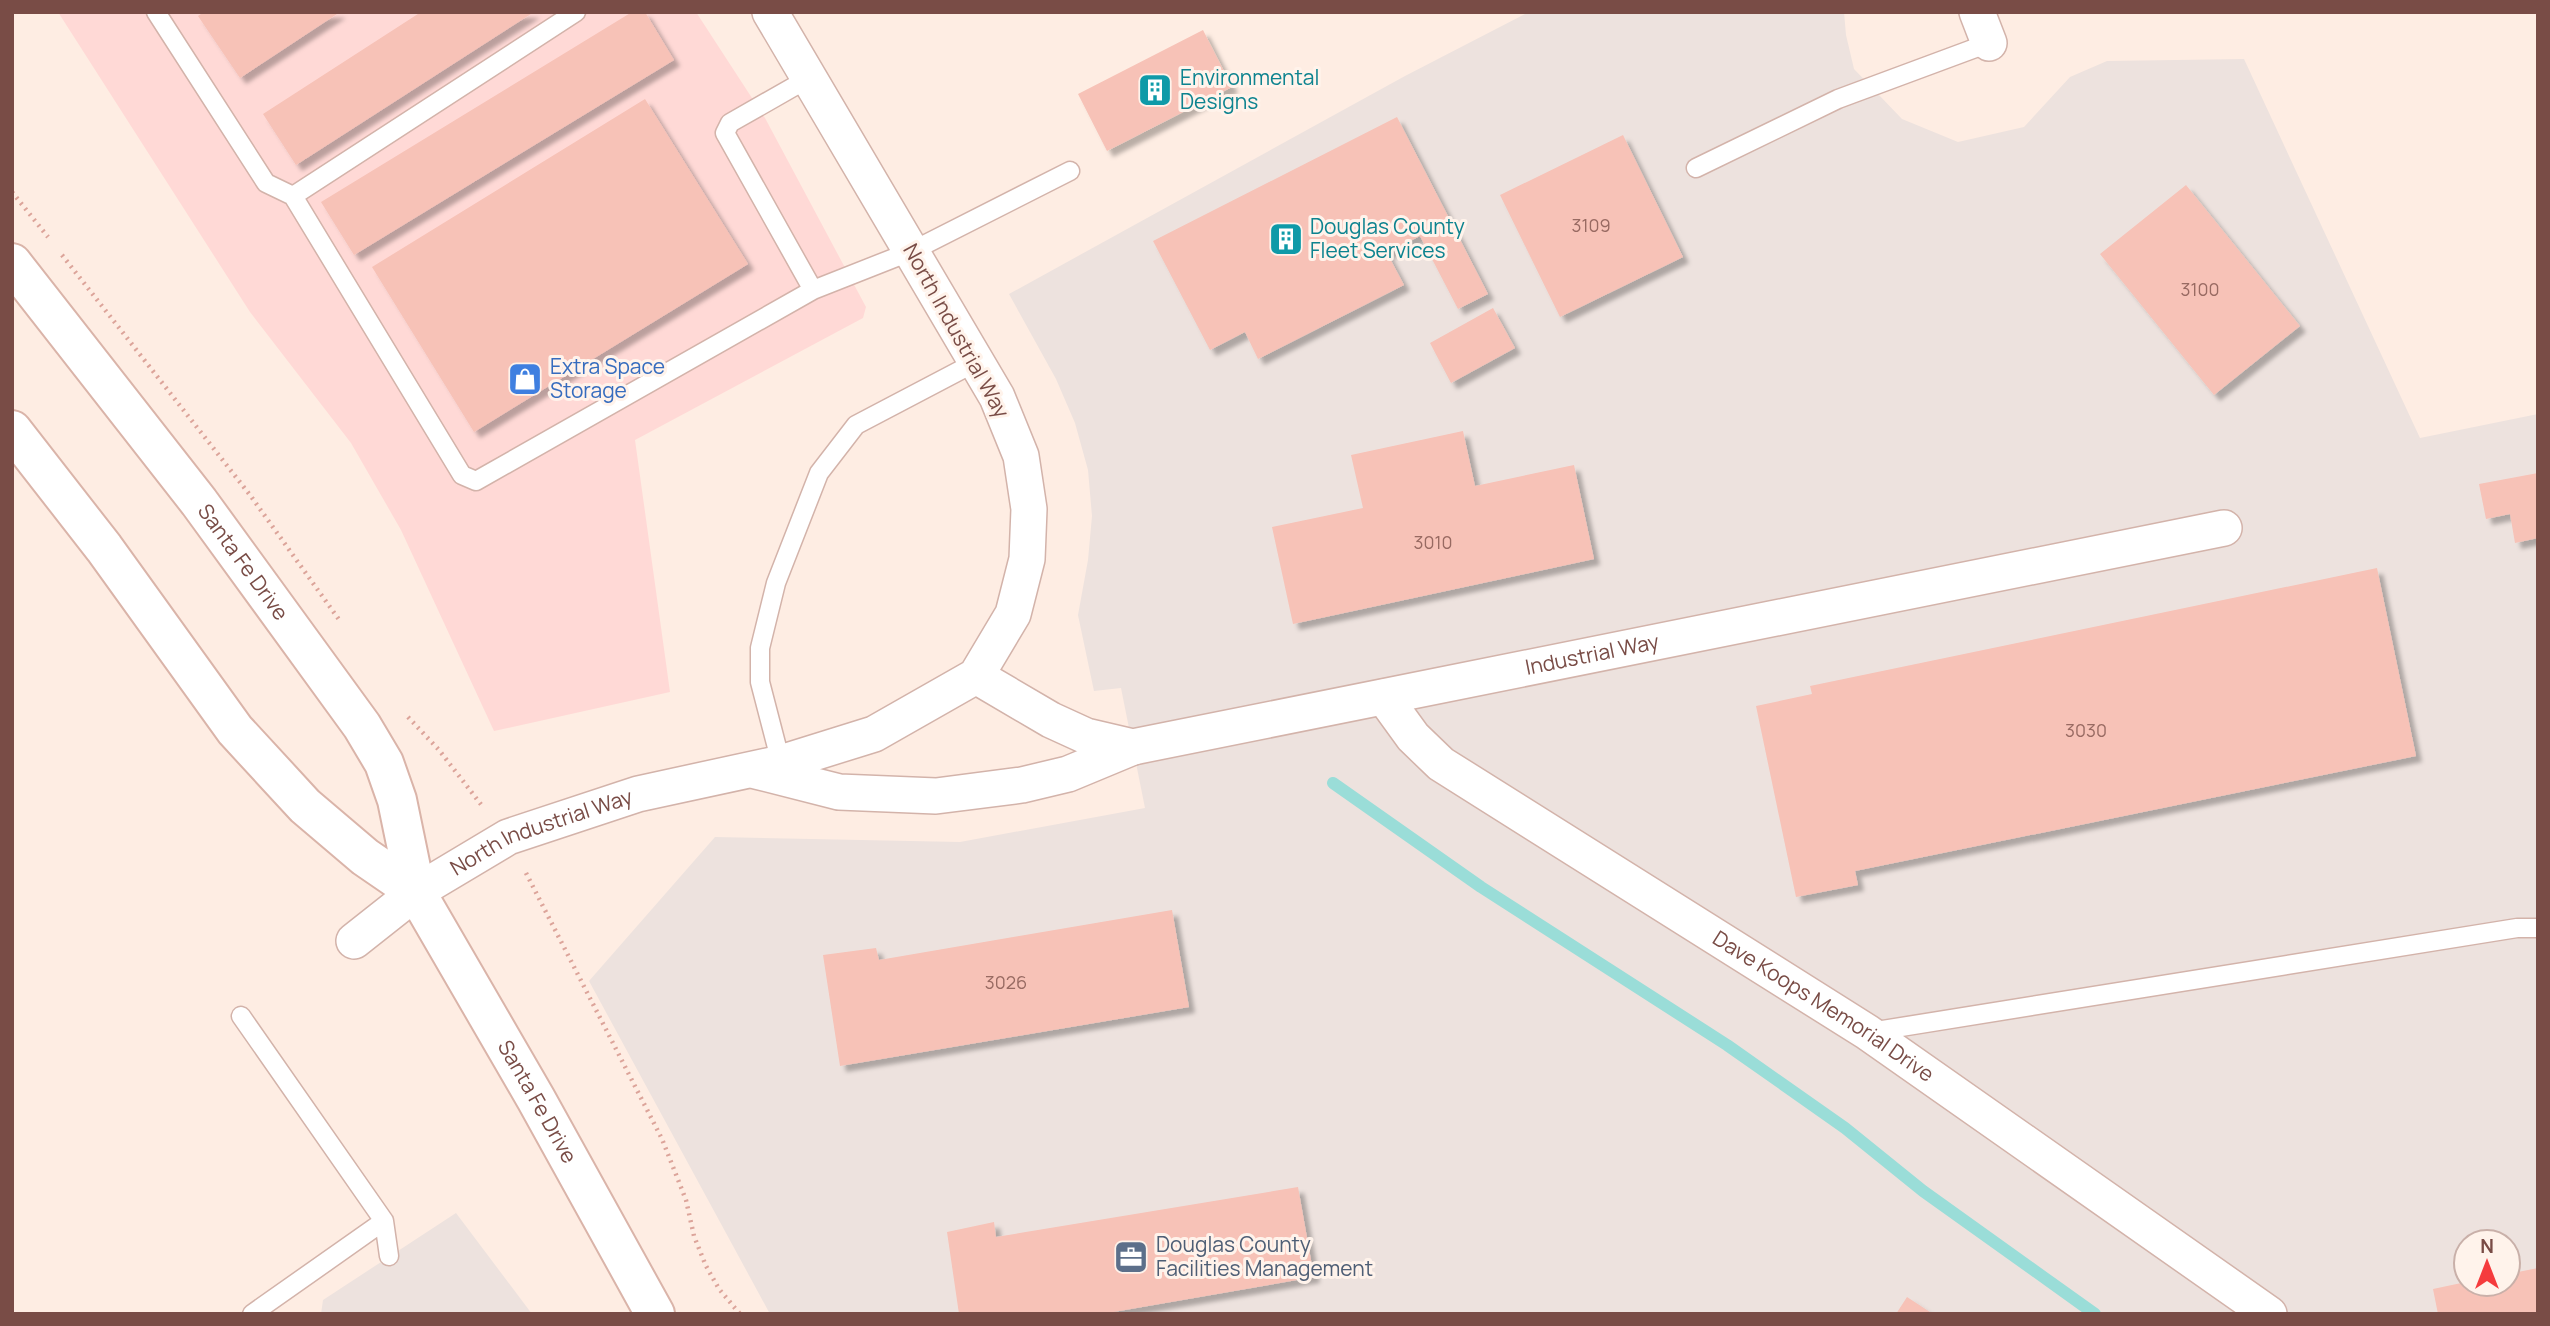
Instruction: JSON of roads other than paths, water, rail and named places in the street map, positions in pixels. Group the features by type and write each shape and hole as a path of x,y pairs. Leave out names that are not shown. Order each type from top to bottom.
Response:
{"main road":[{"name":"Santa Fe Drive","path":"12,262 199,502 362,726 384,763 397,800 416,892 536,1099 655,1314"},
{"name":"Santa Fe Drive","path":"12,430 104,548 235,730 305,806 365,857 416,892"}],"street":[{"name":"North Industrial Way","path":"354,941 416,892 508,837 638,794 765,766 874,734 976,676 1013,614 1027,559 1029,509 1021,456 997,397 770,12"},
{"name":"Industrial Way","path":"976,676 1051,720 1086,736 1133,747 2224,528"},
{"name":"Dave Koops Memorial Drive","path":"1384,697 1413,737 1441,764 1867,1032 2269,1314"},
{"name":"North Industrial Way","path":"765,766 839,792 936,796 1022,785 1069,774 1133,747"}],"lane":[{"path":"156,12 266,183 293,196 463,475 477,481 813,290 912,251 1070,171"},
{"path":"293,196 576,12"},
{"path":"1696,168 1983,28"},
{"path":"809,78 730,123 724,133 813,290"},
{"path":"765,766 760,648 776,583 819,472 856,425 976,362"},
{"path":"1867,1032 2517,928 2538,928"},
{"path":"241,1016 384,1221 389,1256"},
{"path":"253,1314 384,1221"}],"waterway":[{"path":"1333,783 1481,887 1727,1045 1845,1128 1923,1191 2095,1314"}],"place":[{"name":"Environmental Designs","path":"1155,90"},
{"name":"Douglas County Fleet Services","path":"1286,239"},
{"name":"Extra Space Storage","path":"525,379"},
{"name":"Douglas County Facilities Management","path":"1131,1257"}]}
